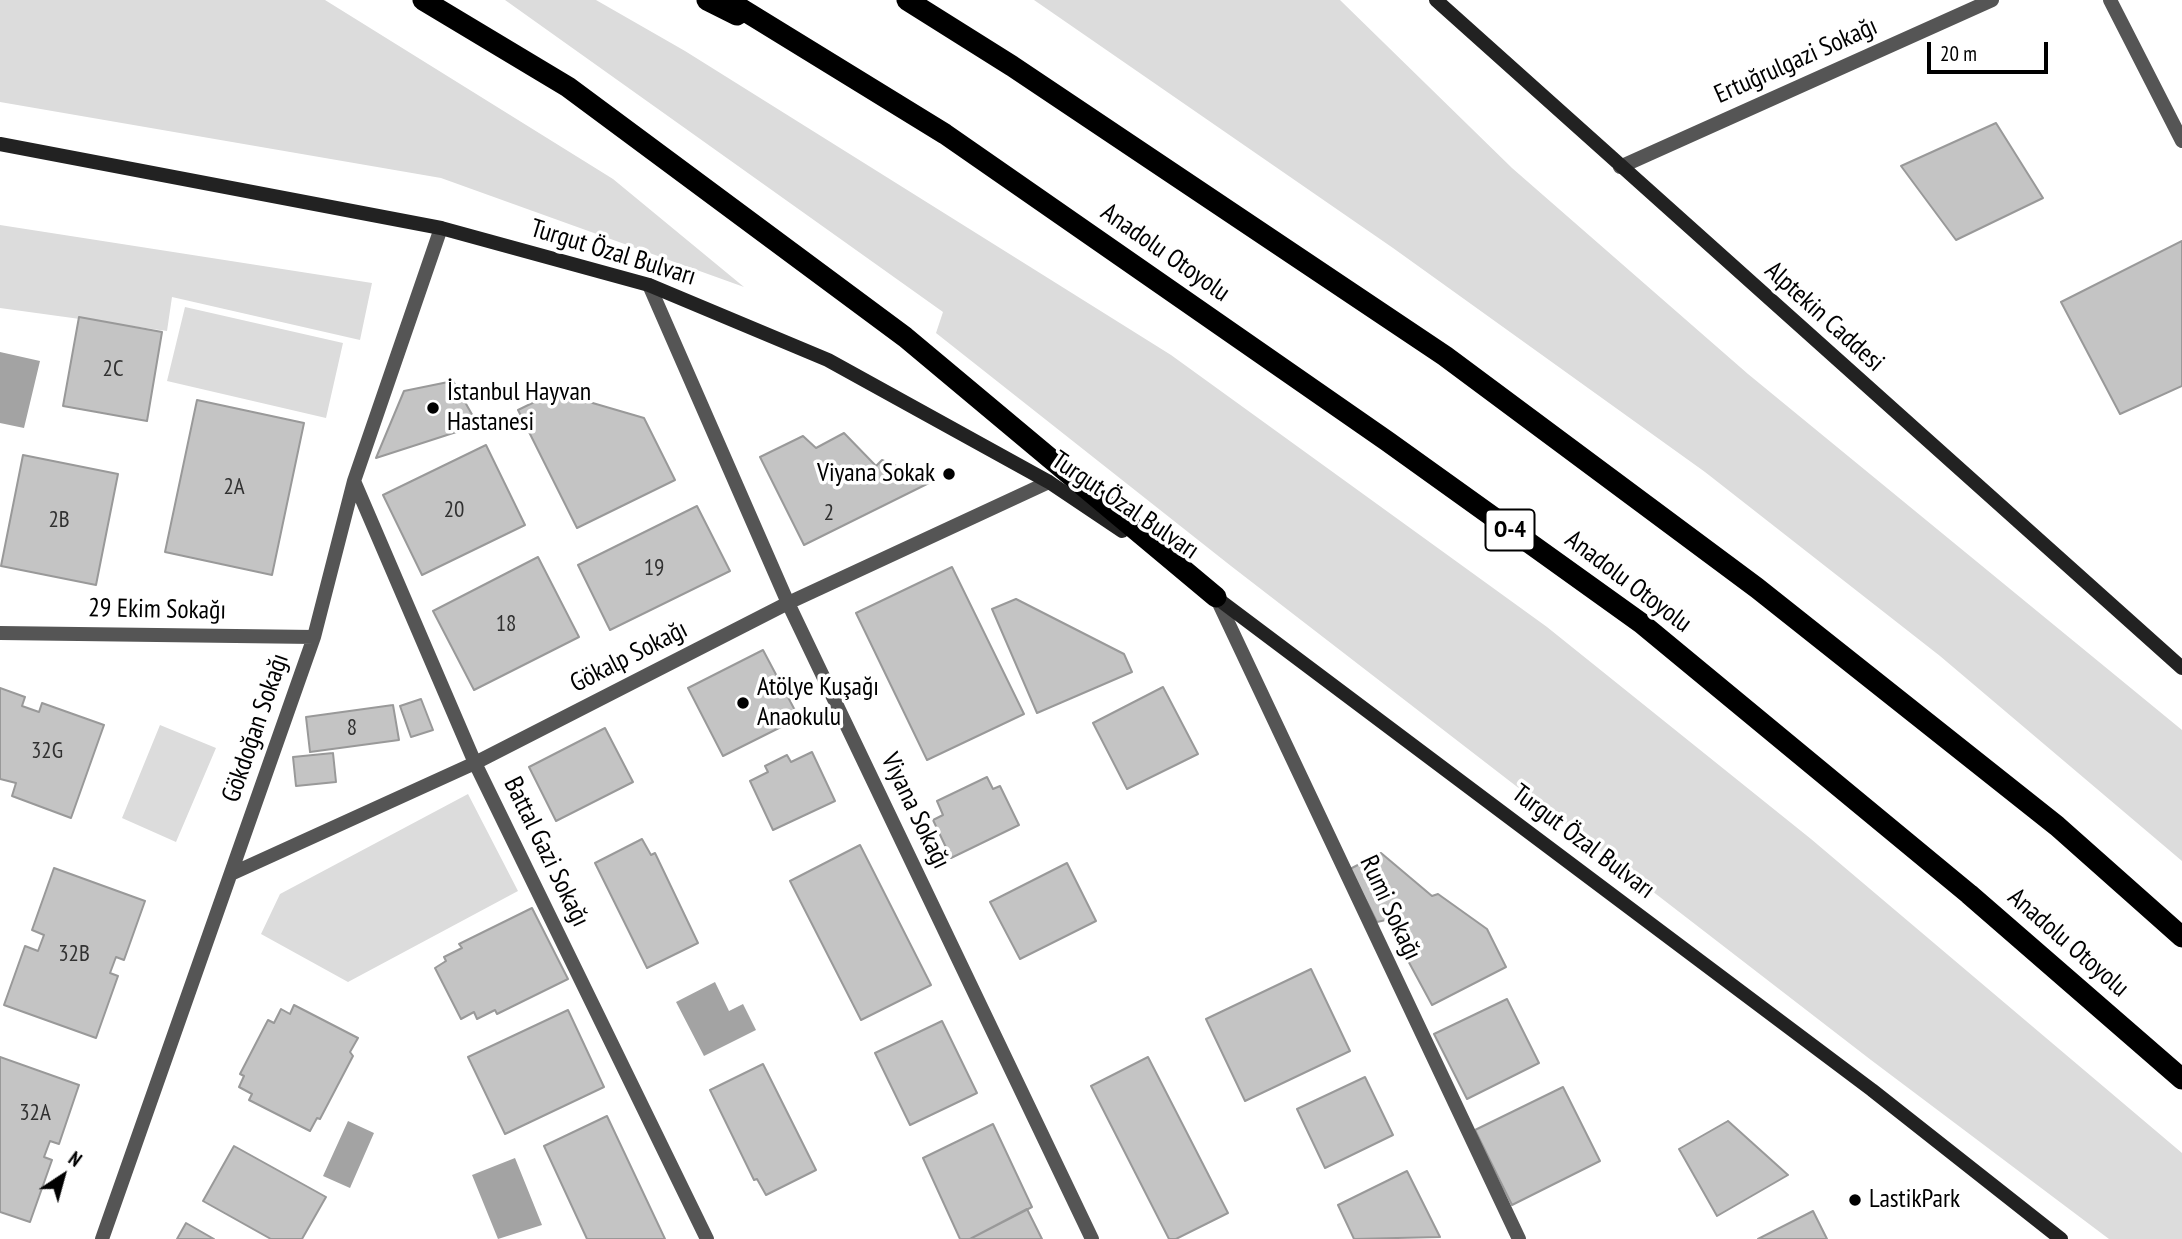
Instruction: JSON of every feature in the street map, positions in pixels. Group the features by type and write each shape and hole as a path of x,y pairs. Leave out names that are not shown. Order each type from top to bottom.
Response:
{"highway":[{"path":"423,0 568,87 905,337 1216,597"},
{"path":"707,0 792,43"},
{"name":"O-4","path":"727,0 792,43"},
{"path":"907,0 1024,74 1445,356 1757,588 2057,826 2182,937"},
{"name":"Anadolu Otoyolu","path":"792,43 945,134 1376,434 1641,623 1969,894 2182,1079"}],"main road":[{"name":"Alptekin Caddesi","path":"1436,0 2182,668"},
{"name":"Turgut Özal Bulvarı","path":"0,144 441,228 649,285 828,359 1049,482 1216,597 1872,1090 2057,1238"}],"street":[{"name":"Ertuğrulgazi Sokağı","path":"1620,167 1992,0"},
{"path":"2110,0 2182,141"},
{"name":"Gökdoğan Sokağı","path":"102,1239 314,637 354,481 441,228"},
{"name":"Viyana Sokağı","path":"649,285 788,603 1092,1239"},
{"name":"Battal Gazi Sokağı","path":"354,481 475,763 707,1239"},
{"name":"Gökalp Sokağı","path":"231,874 475,763 788,603 1049,482"},
{"name":"Rumi Sokağı","path":"1216,597 1519,1239"},
{"name":"29 Ekim Sokağı","path":"0,632 314,637"}],"shaded area":[{"path":"0,0 325,0 613,179 744,287 441,178 0,102"},
{"path":"505,0 596,0 685,51 1171,355 1547,627 1811,839 2182,1153 2182,1239 2109,1239 1871,1060 1231,566 936,333 943,312"},
{"path":"1034,0 1340,0 1512,168 1748,374 2182,730 2182,861 1940,656 1705,472 1393,248"},
{"path":"0,225 372,283 360,340 172,297 167,331 0,308"},
{"path":"185,307 343,343 326,418 167,381"},
{"path":"0,352 40,361 24,428 0,423"},
{"path":"160,725 216,748 176,842 122,818"},
{"path":"468,794 518,891 348,982 261,934 280,894"},
{"path":"715,982 729,1011 743,1004 756,1030 704,1056 676,1002"},
{"path":"348,1121 374,1133 350,1188 323,1176"},
{"path":"515,1158 542,1225 498,1239 472,1175"}],"building":[{"path":"1996,123 2043,198 1956,240 1901,166"},
{"path":"2182,241 2182,386 2120,414 2061,302"},
{"path":"79,317 162,332 147,421 63,406"},
{"name":"İstanbul Hayvan Hastanesi","path":"453,381 478,425 376,458 404,391"},
{"path":"555,392 644,418 675,480 577,528 518,410"},
{"path":"197,400 304,423 272,575 165,552"},
{"path":"844,433 876,466 882,460 933,481 804,545 760,457 803,436 816,448"},
{"path":"486,445 525,525 422,575 383,495"},
{"path":"23,455 118,474 96,585 1,566"},
{"path":"697,506 730,571 610,630 578,565"},
{"path":"538,557 579,637 474,690 433,611"},
{"path":"952,567 1024,714 927,760 856,613"},
{"path":"1016,599 1124,654 1132,672 1037,713 992,609"},
{"name":"Atölye Kuşağı Anaokulu","path":"763,650 799,718 723,756 688,688"},
{"path":"1163,687 1198,754 1127,789 1093,723"},
{"path":"0,688 25,697 22,706 39,712 42,703 104,725 71,818 12,796 16,783 0,779"},
{"path":"421,699 433,730 411,737 400,706"},
{"path":"393,705 399,740 310,752 306,717"},
{"path":"605,728 633,782 556,821 529,767"},
{"path":"812,752 835,801 773,830 750,781 768,772 765,766 787,755 791,762"},
{"path":"333,753 336,782 296,786 293,757"},
{"path":"987,777 993,789 1000,786 1019,825 951,858 933,820 943,815 937,801"},
{"path":"642,839 651,855 655,853 698,943 647,968 595,863"},
{"path":"860,845 931,985 861,1020 790,881"},
{"path":"1381,853 1432,896 1438,894 1487,929 1506,967 1432,1005 1386,920 1377,922 1350,869"},
{"path":"1067,863 1096,921 1020,959 990,902"},
{"path":"54,868 145,901 124,960 116,957 110,973 118,976 96,1038 4,1005 25,946 38,951 44,935 32,930"},
{"path":"532,908 568,979 497,1014 495,1010 477,1019 474,1012 461,1019 435,968 446,961 444,957 462,948 459,944"},
{"path":"1311,969 1350,1051 1245,1101 1206,1019"},
{"path":"1507,999 1539,1063 1467,1099 1434,1034"},
{"path":"294,1005 358,1038 350,1052 353,1056 320,1119 317,1118 310,1131 249,1100 252,1094 239,1087 244,1076 240,1074 268,1020 274,1023 281,1009 290,1014"},
{"path":"568,1010 604,1087 505,1134 468,1057"},
{"path":"942,1021 977,1093 910,1125 875,1053"},
{"path":"0,1057 79,1085 59,1144 50,1141 44,1157 52,1160 30,1222 0,1212"},
{"path":"1148,1057 1228,1213 1176,1239 1169,1239 1091,1086"},
{"path":"763,1064 816,1170 766,1195 757,1179 754,1180 710,1090"},
{"path":"1365,1077 1393,1135 1325,1168 1297,1109"},
{"path":"1563,1087 1600,1161 1512,1205 1475,1130"},
{"path":"607,1116 665,1239 587,1239 544,1146"},
{"path":"1728,1121 1788,1175 1717,1216 1679,1149"},
{"path":"993,1124 1032,1207 970,1239 960,1239 923,1158"},
{"path":"234,1146 326,1197 302,1239 271,1239 203,1201"},
{"path":"1407,1171 1440,1237 1354,1239 1338,1205"},
{"path":"1027,1209 1042,1239 970,1239"},
{"path":"1813,1211 1827,1239 1758,1239"},
{"path":"186,1223 214,1239 177,1239"}],"place":[{"name":"İstanbul Hayvan Hastanesi","path":"433,408"},
{"name":"Viyana Sokak","path":"949,474"},
{"name":"Atölye Kuşağı Anaokulu","path":"743,703"},
{"name":"LastikPark","path":"1855,1200"}]}
